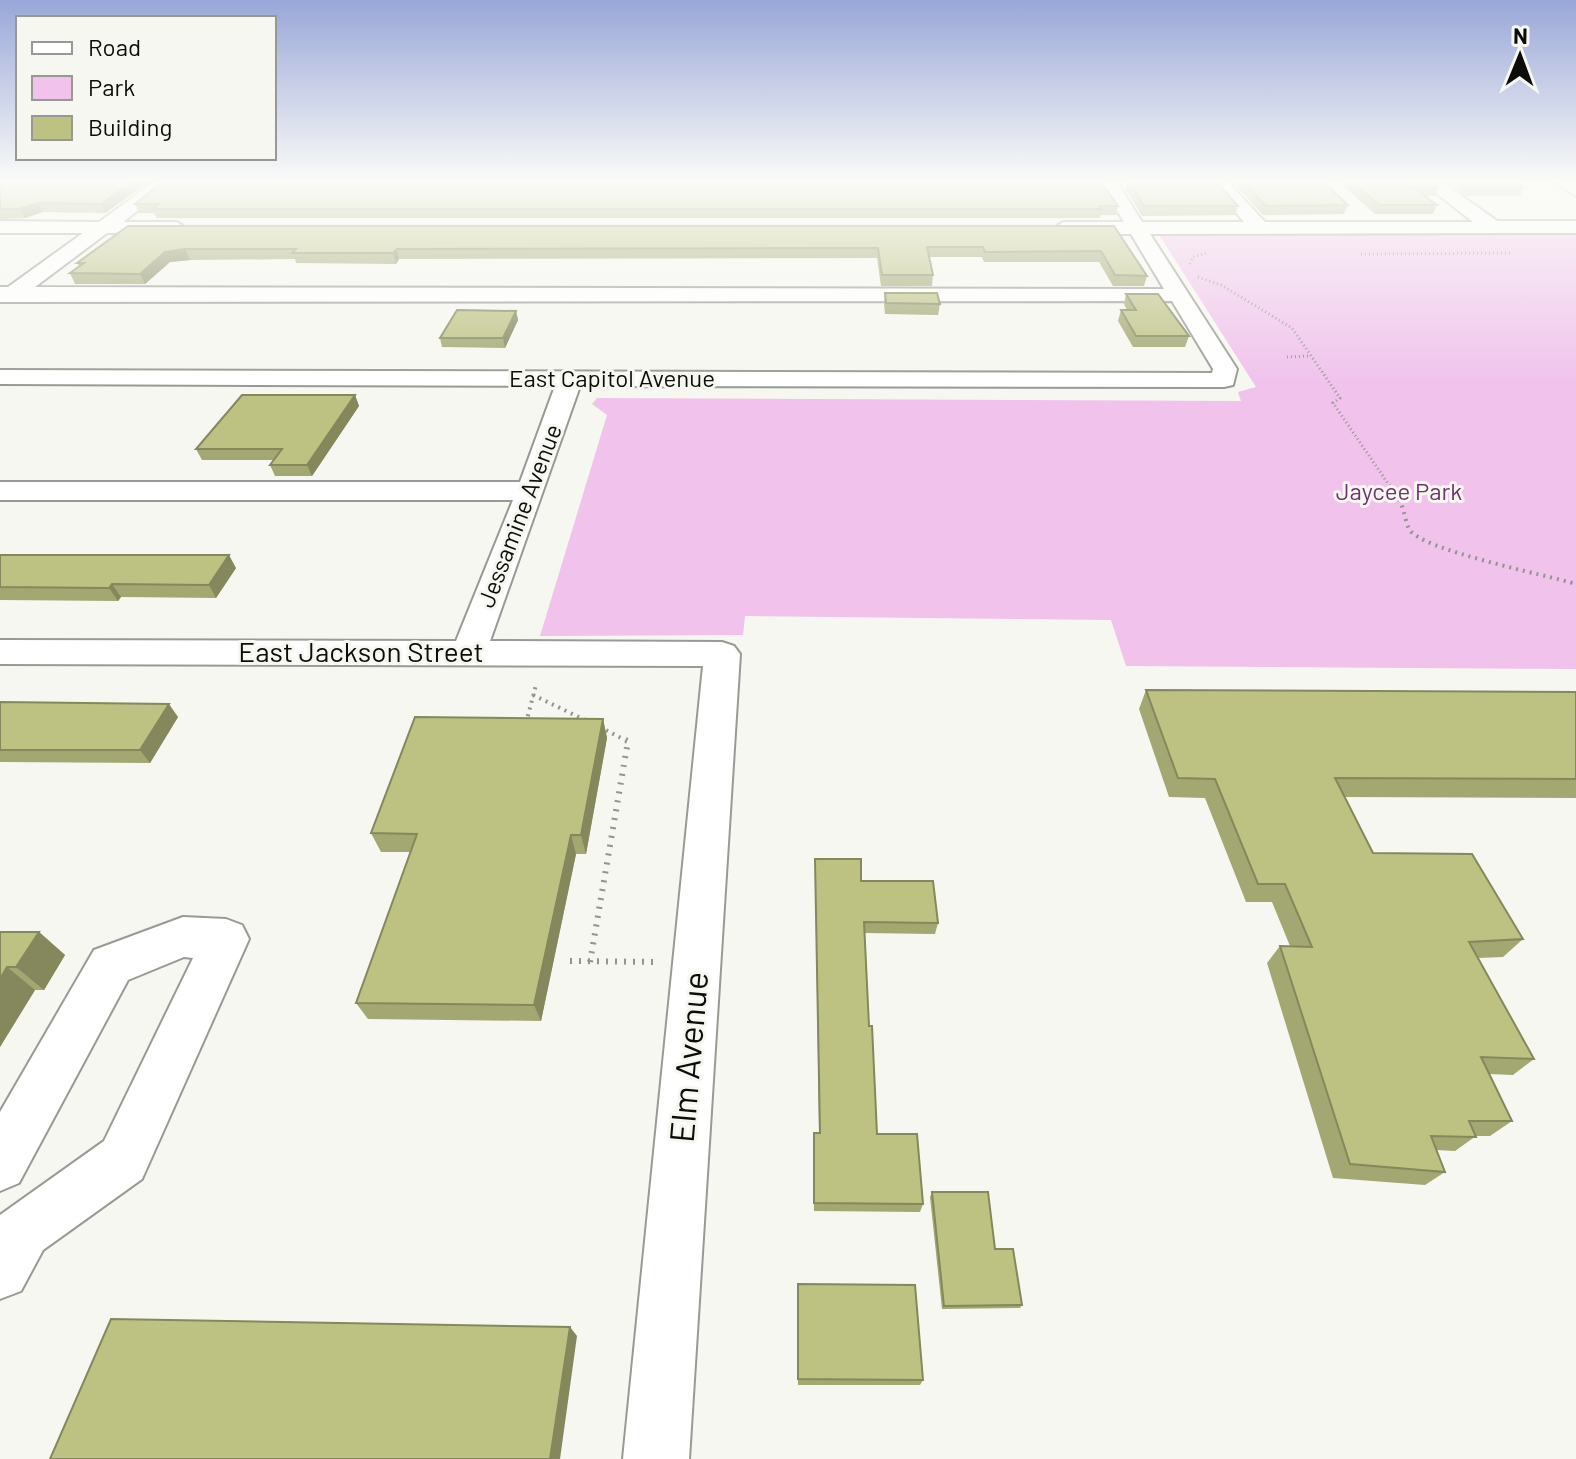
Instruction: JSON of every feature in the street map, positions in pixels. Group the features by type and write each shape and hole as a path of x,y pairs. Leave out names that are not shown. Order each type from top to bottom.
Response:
{"street":[{"path":"3,291 35,276 76,247"},
{"path":"1149,247 1178,295"},
{"path":"31,254 66,254"},
{"path":"3,291 1178,295"},
{"name":"East Capitol Avenue","path":"0,377 1224,380 1225,369 1178,295"},
{"name":"Jessamine Avenue","path":"469,652 570,379"},
{"path":"0,491 531,491"},
{"name":"East Jackson Street","path":"0,652 722,654"},
{"name":"Elm Avenue","path":"656,1459 722,654"},
{"path":"0,1164 111,965 183,937 226,939 123,1160 23,1230 0,1270"}],"path":[{"path":"1356,254 1474,255 1518,252"},
{"path":"1189,270 1193,257 1210,253"},
{"path":"1193,275 1221,285 1285,322 1340,398 1333,403 1394,489 1406,512 1409,529 1418,538 1449,552 1531,570 1576,584"},
{"path":"1287,357 1311,356"},
{"path":"523,730 536,685"},
{"path":"533,695 628,741 590,962"},
{"path":"570,961 667,962"}],"green space":[{"name":"Jaycee Park","path":"1167,247 1576,247 1576,669 1126,666 1111,620 745,616 743,635 540,636 607,415 592,404 597,398 1241,401 1238,392 1256,387"}],"building":[{"path":"99,247 927,247 933,275 882,275 878,248 397,249 393,253 185,249 165,252 140,274 70,273 84,263 77,263"},
{"path":"983,247 1128,247 1147,276 1115,275 1101,251 985,252"},
{"path":"885,293 937,293 940,304 886,303"},
{"path":"1126,294 1158,294 1189,336 1136,336 1121,310 1136,310"},
{"path":"457,310 516,311 503,338 440,338"},
{"path":"242,395 355,395 307,465 270,465 282,449 196,449"},
{"path":"0,555 229,555 209,585 112,584 109,588 0,587"},
{"path":"1146,690 1576,692 1576,779 1335,778 1373,853 1472,854 1523,939 1469,942 1534,1059 1481,1057 1512,1121 1469,1121 1476,1137 1431,1136 1445,1172 1350,1164 1280,946 1312,947 1285,884 1258,884 1215,779 1178,778"},
{"path":"0,702 169,704 140,750 0,750"},
{"path":"415,717 603,719 581,835 571,835 534,1005 356,1003 417,834 371,833"},
{"path":"815,859 861,859 861,881 933,881 938,923 864,922 877,1134 917,1134 923,1204 814,1203 814,1133 820,1133"},
{"path":"0,932 39,932 16,967 7,967 0,979"},
{"path":"932,1192 988,1192 995,1249 1013,1249 1022,1305 944,1306"},
{"path":"798,1284 915,1285 923,1380 798,1379"},
{"path":"111,1319 570,1327 550,1459 50,1459"}]}
